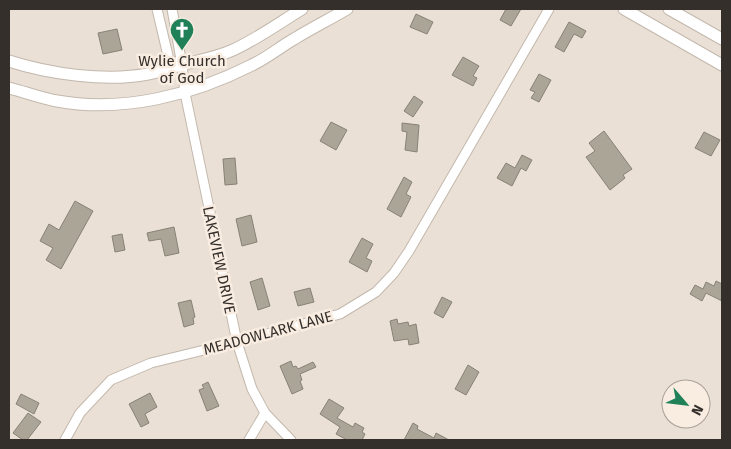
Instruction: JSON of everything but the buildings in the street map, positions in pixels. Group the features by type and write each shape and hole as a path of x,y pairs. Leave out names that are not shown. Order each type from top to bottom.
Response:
{"main road":[{"path":"9,60 27,66 98,77 148,74 212,58 234,49 302,9"},
{"path":"9,88 57,101 96,105 124,104 185,93 253,65 295,38 347,9"},
{"path":"624,9 722,65"},
{"path":"669,9 722,39"}],"street":[{"path":"157,9 169,60 182,65"},
{"name":"LAKEVIEW DRIVE","path":"172,9 185,93 236,342 252,388 265,413 291,440"},
{"name":"MEADOWLARK LANE","path":"65,440 80,413 111,380 151,363 340,314 376,292 394,273 410,251 549,9"},
{"path":"249,440 265,413"}],"place":[{"name":"Wylie Church of God","path":"182,51"}]}
